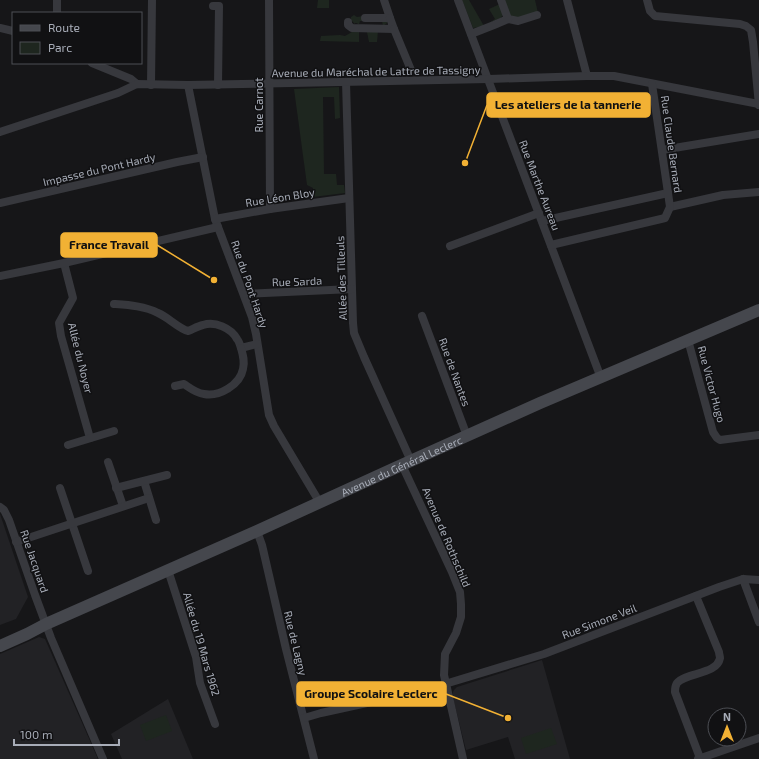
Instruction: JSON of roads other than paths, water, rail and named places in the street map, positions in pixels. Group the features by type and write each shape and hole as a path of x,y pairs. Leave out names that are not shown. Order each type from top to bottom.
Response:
{"main road":[{"name":"Avenue du Général Leclerc","path":"0,641 46,624 320,503 540,403 759,310"},
{"name":"Avenue du Général Leclerc","path":"0,646 46,624"}],"street":[{"path":"57,0 57,12"},
{"path":"151,85 152,0"},
{"name":"Rue Carnot","path":"269,0 270,209"},
{"path":"384,0 411,70"},
{"name":"Rue Marthe Aureau","path":"458,0 601,378"},
{"path":"501,0 508,19"},
{"path":"567,0 587,76"},
{"path":"647,0 650,11 654,16 740,24 751,30 759,104"},
{"path":"213,6 219,6 218,85"},
{"path":"471,34 508,19 518,21 537,16"},
{"path":"365,18 390,18"},
{"path":"348,22 348,25 352,28 394,29"},
{"path":"0,28 12,32"},
{"path":"94,64 132,79 137,84"},
{"name":"Avenue du Maréchal de Lattre de Tassigny","path":"0,132 118,93 137,84 188,86 614,76 759,104"},
{"name":"Allée des Tilleuls","path":"346,82 354,333 406,463"},
{"name":"Rue Claude Bernard","path":"652,84 670,207"},
{"name":"Rue du Pont Hardy","path":"188,86 216,223 252,317 258,344 269,415 320,503"},
{"path":"662,150 759,134"},
{"name":"Impasse du Pont Hardy","path":"0,203 203,157"},
{"path":"551,245 661,220 665,218 670,207 722,195 759,192"},
{"path":"542,221 668,193"},
{"name":"Rue Léon Bloy","path":"0,276 64,263 270,209 349,198"},
{"path":"450,246 539,213"},
{"name":"Allée du Noyer","path":"64,263 73,298 59,323 90,438"},
{"name":"Rue Sarda","path":"244,294 352,290"},
{"path":"114,304 135,306 157,312 185,330 190,330 206,324 222,326 232,332 238,339 244,363 243,371 234,384 228,389 213,394 204,394 194,391 184,384 175,386"},
{"name":"Rue de Nantes","path":"422,316 467,436"},
{"name":"Rue Victor Hugo","path":"688,340 713,432 717,438 720,440 759,435"},
{"path":"241,348 258,344"},
{"path":"68,445 114,431"},
{"path":"108,462 123,506"},
{"name":"Avenue de Rothschild","path":"406,463 460,592 461,617 456,633 445,654 444,675 463,759"},
{"path":"116,488 167,475"},
{"path":"144,480 156,520"},
{"path":"60,488 88,571"},
{"path":"16,542 149,498"},
{"name":"Rue Jacquard","path":"0,507 4,510 9,520 46,624 103,759"},
{"name":"Rue de Lagny","path":"257,531 262,545 286,649 314,759"},
{"name":"Allée du 19 Mars 1962","path":"168,570 196,657 200,684 215,724"},
{"path":"743,579 759,622"},
{"name":"Rue Simone Veil","path":"304,718 440,687 544,654 743,579 759,580"},
{"path":"696,596 719,652 720,658 712,668 683,679 677,683 675,687 675,692 699,759 759,738"}],"place":[{"name":"Les ateliers de la tannerie","path":"465,163"},
{"name":"France Travail","path":"214,280"},
{"name":"Groupe Scolaire Leclerc","path":"508,718"}]}
